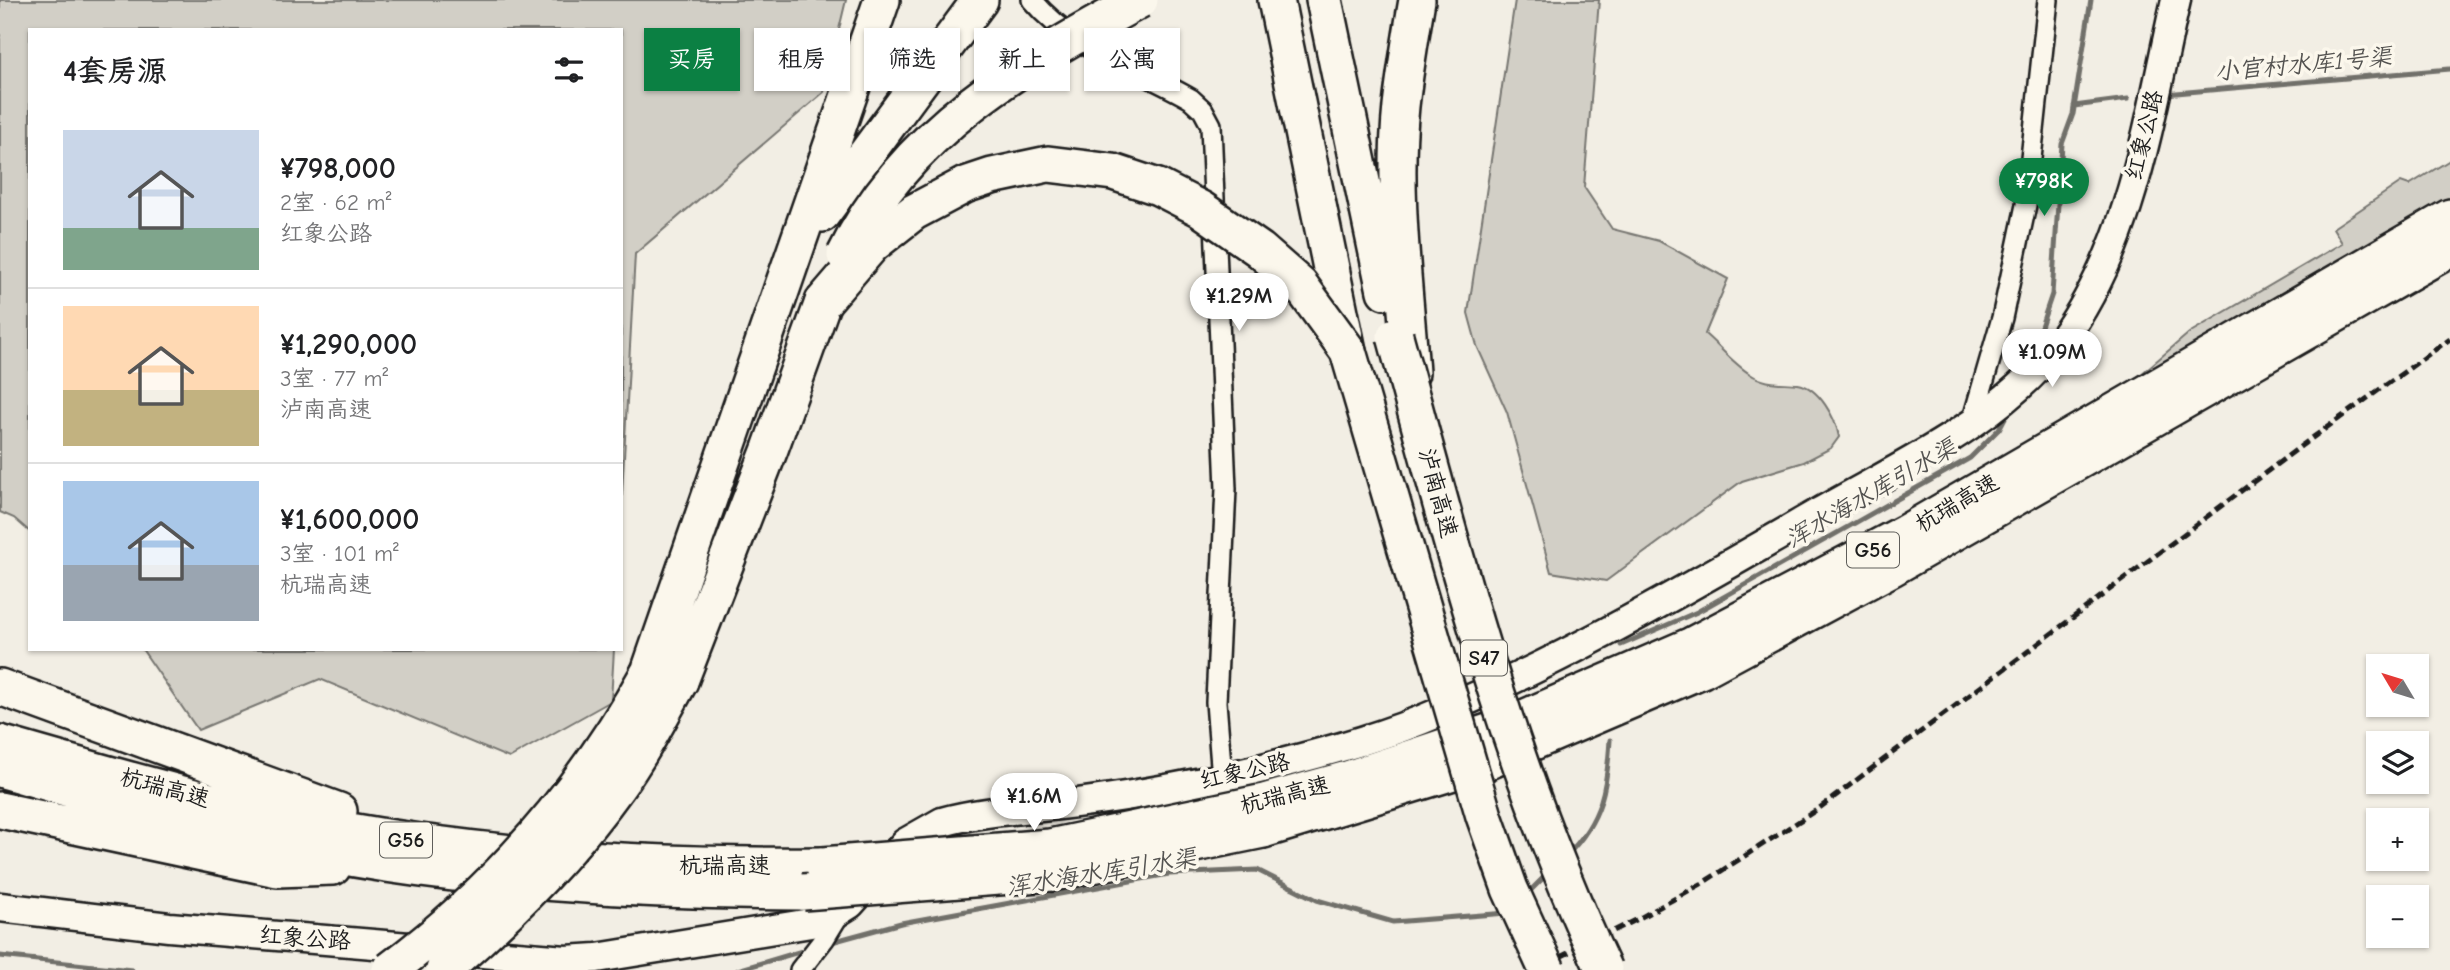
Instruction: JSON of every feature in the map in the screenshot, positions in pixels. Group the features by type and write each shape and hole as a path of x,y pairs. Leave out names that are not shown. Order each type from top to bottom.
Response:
{"highway":[{"path":"390,970 486,887 538,832 665,676 796,251 841,125 881,0"},
{"path":"796,251 848,176 980,0"},
{"path":"444,970 519,901 593,820 619,785 665,676 770,449 822,302 852,241 923,145 979,96 1044,52 1140,0"},
{"name":"泸南高速","path":"1276,0 1348,351 1484,816 1510,889 1547,970"},
{"name":"泸南高速","path":"1324,0 1395,336 1483,656 1562,879 1604,970"},
{"path":"1414,405 1400,245 1399,194 1401,108 1417,0"},
{"path":"822,302 872,245 914,212 939,198 992,176 1020,168 1067,164 1136,179 1191,203 1231,229 1300,285 1348,351"},
{"name":"杭瑞高速","path":"1261,816 1371,772 1503,727 1692,645 1905,533 2450,217"},
{"name":"杭瑞高速","path":"0,769 120,804 263,840 392,851 513,854 813,878 1261,816 1489,761 1702,670 1904,561 2450,249"},
{"path":"0,687 328,806 392,851"},
{"name":"杭瑞高速","path":"0,743 392,851"},
{"path":"0,810 277,869 392,851"}],"main road":[{"name":"红象公路","path":"0,907 169,927 566,960 646,952 809,924 842,911 905,843 942,822 1142,794 1222,778 1378,736 1476,696 1706,577 1972,422 2006,398 2037,369 2060,342 2094,286 2120,222 2146,132 2176,0"}],"street":[{"path":"1032,0 1058,26 1100,54 1191,99 1203,110 1211,125 1226,489 1216,702 1222,778"},
{"path":"1972,422 2002,318 2019,243 2035,133 2048,0"},
{"path":"803,966 827,936 842,911"}],"shaded area":[{"path":"0,0 846,0 839,28 754,28 754,91 824,92 635,254 623,475 623,28 28,28 28,530 14,518 0,512"},
{"path":"1515,0 1599,0 1584,187 1612,229 1659,241 1728,279 1705,334 1756,378 1798,384 1813,391 1830,413 1839,437 1831,448 1804,462 1742,481 1606,581 1551,572 1507,412 1477,346 1468,313"},
{"path":"2450,160 2450,203 2126,387 2189,333 2342,243 2333,228 2401,182 2409,185"},
{"path":"143,651 614,651 611,701 509,758 320,679 198,730"}],"waterway":[{"name":"浑水海水库引水渠","path":"2030,359 2052,294 2062,144 2073,114 2091,0"},
{"name":"小官村水库1号渠","path":"2165,94 2450,69"},
{"name":"小官村水库1号渠","path":"2074,106 2128,99"},
{"name":"浑水海水库引水渠","path":"1621,645 1697,612 1970,458 1999,429 2009,410"},
{"name":"浑水海水库引水渠","path":"1567,855 1588,829 1601,802 1610,740"},
{"name":"浑水海水库引水渠","path":"828,943 901,923 1169,874 1257,870 1317,900 1393,922 1507,913"},
{"name":"浑水海水库引水渠","path":"1527,894 1547,874"},
{"name":"浑水海水库引水渠","path":"738,970 809,949"},
{"name":"浑水海水库引水渠","path":"0,956 132,970"}],"railway":[{"path":"1533,970 1636,920 1701,884 1818,809 2301,446 2450,339"}]}
